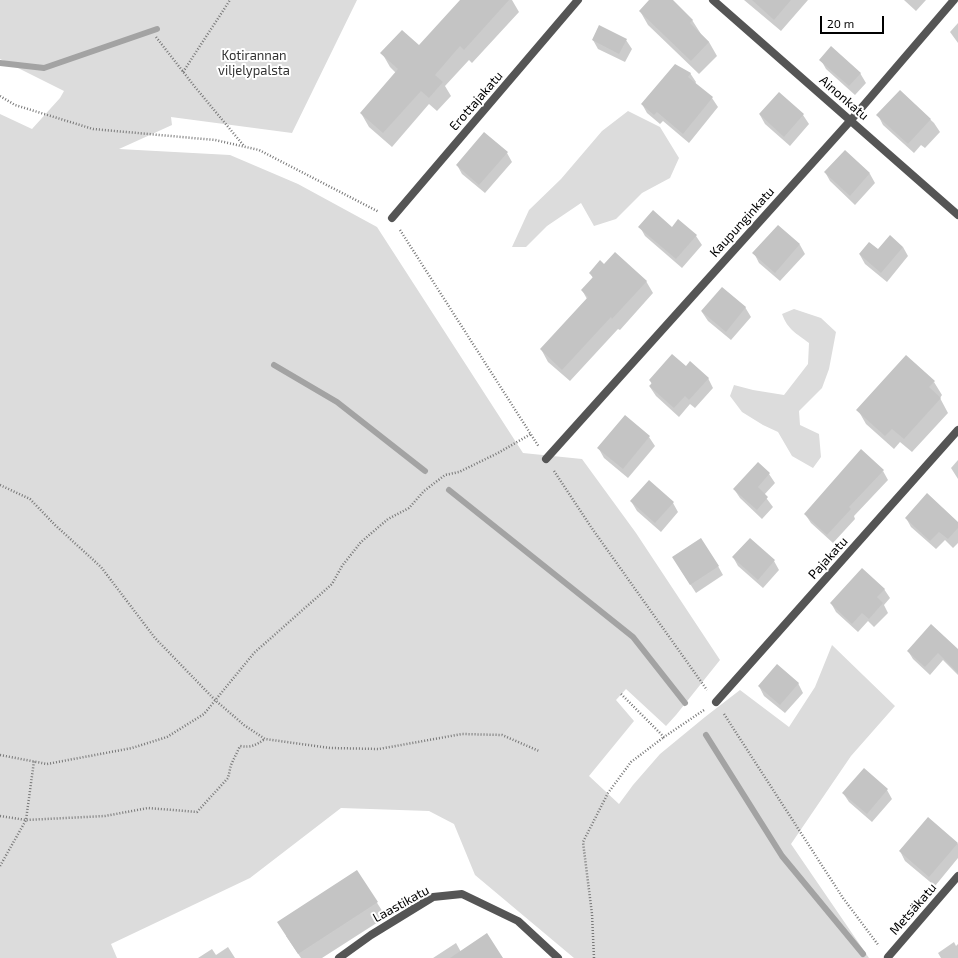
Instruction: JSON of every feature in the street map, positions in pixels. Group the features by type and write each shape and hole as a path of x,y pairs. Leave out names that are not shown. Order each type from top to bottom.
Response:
{"street":[{"name":"Erottajakatu","path":"392,218 578,0"},
{"name":"Ainonkatu","path":"713,0 958,215"},
{"name":"Kaupunginkatu","path":"546,458 851,120 954,0"},
{"name":"Pajakatu","path":"716,702 958,430"},
{"name":"Metsäkatu","path":"888,957 958,876"},
{"name":"Laastikatu","path":"339,958 371,935 433,897 462,894 518,921 558,958"}],"path":[{"path":"183,72 230,0"},
{"path":"156,38 244,146"},
{"path":"0,96 15,105 93,129 215,140 259,150 392,218 591,527 716,702 843,898 888,957"},
{"path":"0,755 47,764 132,748 166,738 204,714 254,652 332,584 342,566 361,542 388,519 409,508 424,491 445,475 459,472 498,453 530,434"},
{"path":"0,485 30,499 55,525 101,567 155,638 215,700 244,725 265,739 330,748 379,749 462,734 496,735 539,750"},
{"path":"621,694 664,736"},
{"path":"594,958 592,914 583,842 608,793 631,762 664,736 716,702"},
{"path":"0,816 26,820 105,816 148,808 198,812 228,778 231,765 240,746 255,746 265,739"},
{"path":"0,866 26,820 34,761"}],"green space":[{"name":"Kotirannan viljelypalsta","path":"0,0 357,0 292,133 171,117 172,125 119,149 230,155 298,184 377,227 523,453 582,459 636,533 720,660 666,726 626,689 616,700 634,721 589,776 619,804 633,785 660,754 740,690 789,727 815,687 832,645 895,706 851,756 791,844 869,958 574,958 475,875 454,824 429,811 341,808 250,878 111,944 117,958 0,958 0,114 32,129 60,98 64,91 0,59"},
{"path":"628,111 660,127 679,158 670,178 642,193 616,219 594,226 581,203 547,226 526,247 512,247 529,210 561,179 602,131"},
{"path":"794,309 821,318 836,332 829,369 822,388 799,411 800,425 819,434 821,457 813,468 792,456 778,432 742,412 730,396 734,385 784,395 808,364 809,343 790,328 782,314"}],"building":[{"path":"460,0 509,0 464,50 460,46 435,75 443,82 429,98 421,91 383,133 360,113 398,69 380,53 402,30 419,45"},
{"path":"649,0 673,0 693,20 690,23 709,42 691,61 639,11"},
{"path":"752,0 791,0 774,20"},
{"path":"599,25 627,39 619,54 592,40"},
{"path":"831,46 861,73 849,86 819,60"},
{"path":"675,64 691,73 688,77 713,97 683,134 657,112 654,115 641,104"},
{"path":"900,90 931,119 908,144 876,115"},
{"path":"779,92 804,114 784,137 759,114"},
{"path":"484,132 508,152 479,185 456,165"},
{"path":"845,150 870,173 850,196 824,172"},
{"path":"653,210 672,227 678,219 697,235 676,259 638,227"},
{"path":"778,225 800,244 775,273 752,253"},
{"path":"890,235 903,247 881,273 859,254 869,242 878,249"},
{"path":"615,252 647,281 562,370 540,349 588,297 581,290 593,277 589,273 600,260 604,264"},
{"path":"722,287 746,307 726,332 701,311"},
{"path":"672,354 686,366 690,361 709,378 689,400 685,396 674,408 649,386 652,383 649,380"},
{"path":"906,355 935,381 929,387 941,398 904,439 892,429 885,436 856,410"},
{"path":"625,415 650,436 623,469 597,448"},
{"path":"861,449 884,470 849,507 851,509 827,535 804,514"},
{"path":"758,462 770,473 758,487 768,497 757,510 733,489"},
{"path":"649,480 674,502 655,523 630,501"},
{"path":"927,493 958,522 958,528 948,539 939,532 930,541 905,518"},
{"path":"701,538 719,566 690,585 672,557"},
{"path":"750,538 775,560 758,580 732,557"},
{"path":"862,568 885,589 877,597 883,603 869,619 862,613 852,624 830,603"},
{"path":"931,624 958,649 958,673 938,653 925,667 907,651"},
{"path":"777,664 799,683 780,705 758,686"},
{"path":"864,768 888,789 867,814 842,793"},
{"path":"928,817 958,843 929,877 899,851"},
{"path":"357,870 378,902 298,954 277,922"},
{"path":"487,933 503,958 450,958"}],"waterway":[{"path":"0,63 44,68 157,29"},
{"path":"274,365 337,402 425,471"},
{"path":"449,490 633,637 685,703"},
{"path":"706,735 782,856 863,954"}]}
